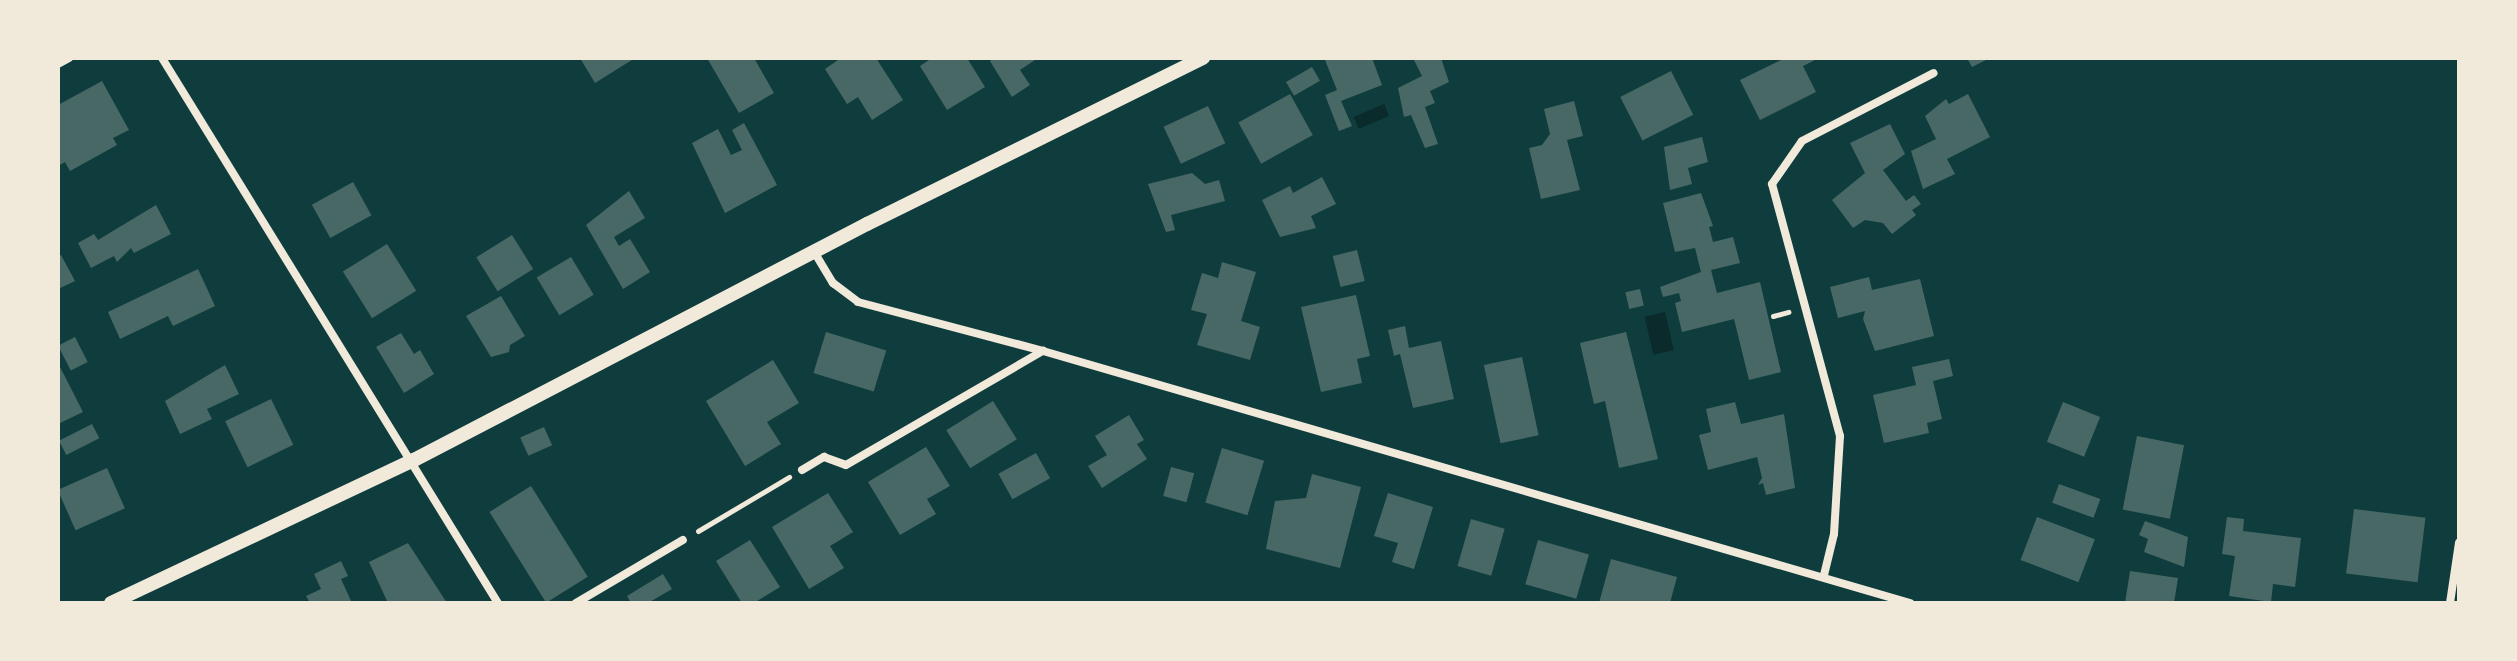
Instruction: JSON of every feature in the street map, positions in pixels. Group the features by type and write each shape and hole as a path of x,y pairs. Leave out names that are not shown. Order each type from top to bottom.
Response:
{"street":[{"path":"58,64 69,58"},
{"path":"162,58 414,460 498,603"},
{"path":"111,603 414,460 816,255 867,224 1203,58"},
{"path":"1824,575 1834,534 1840,436 1772,184 1802,141 1934,73"},
{"path":"816,255 833,283 858,302 1043,351 1824,575 1910,603"},
{"path":"802,470 824,457 846,465 1043,351"},
{"path":"576,603 683,540"},
{"path":"2450,603 2459,543"}],"path":[{"path":"683,540 802,470"}],"water":[{"path":"1384,104 1389,116 1359,129 1354,117"},
{"path":"1665,312 1674,350 1653,355 1645,317"}],"building":[{"path":"580,58 635,58 595,83"},
{"path":"707,58 754,58 774,93 739,113"},
{"path":"841,58 876,58 903,100 872,120 858,97 847,104 825,69"},
{"path":"932,58 967,58 985,87 947,110 920,66"},
{"path":"994,58 1038,58 1020,70 1030,85 1012,97 990,61"},
{"path":"1372,58 1382,85 1341,101 1352,126 1339,131 1325,95 1337,90 1325,60"},
{"path":"1413,58 1441,58 1449,82 1430,91 1435,103 1425,107 1438,144 1425,148 1411,115 1404,117 1398,88 1422,76"},
{"path":"1785,58 1819,58 1803,66 1816,92 1760,120 1740,80"},
{"path":"1967,58 1990,58 1972,67"},
{"path":"1312,67 1320,81 1294,96 1286,82"},
{"path":"1671,71 1693,115 1642,141 1620,97"},
{"path":"102,81 129,130 113,138 117,145 70,171 65,162 58,166 58,105"},
{"path":"1290,94 1313,135 1261,164 1238,123"},
{"path":"1968,94 1990,137 1947,159 1955,174 1923,189 1911,151 1936,139 1925,116 1946,99 1949,104"},
{"path":"1574,101 1583,136 1567,140 1580,190 1541,199 1529,148 1542,145 1550,134 1544,109"},
{"path":"1208,106 1225,143 1181,164 1164,127"},
{"path":"744,123 777,185 725,213 692,143 718,129 731,155 742,150 732,130"},
{"path":"1890,124 1905,154 1883,170 1906,201 1914,195 1921,204 1912,210 1916,215 1892,234 1883,223 1865,220 1853,228 1832,200 1865,173 1850,143"},
{"path":"1702,137 1708,162 1688,168 1692,184 1670,190 1664,147"},
{"path":"1192,173 1205,184 1219,180 1225,201 1171,215 1175,230 1166,232 1148,184"},
{"path":"1322,177 1336,204 1311,216 1316,228 1280,237 1262,200 1290,186 1293,193"},
{"path":"353,182 371,215 330,238 312,205"},
{"path":"629,191 645,218 614,237 619,246 630,239 650,272 623,289 586,225"},
{"path":"1701,193 1713,226 1709,227 1713,242 1733,237 1740,263 1711,270 1717,293 1760,282 1781,372 1749,380 1734,319 1682,332 1675,303 1681,301 1679,293 1663,297 1660,287 1701,272 1695,248 1675,252 1663,203"},
{"path":"156,205 171,234 134,253 131,248 117,262 114,256 91,268 78,243 94,234 98,240"},
{"path":"512,235 533,269 498,291 476,257"},
{"path":"387,244 416,291 372,318 343,272"},
{"path":"1357,250 1365,281 1340,287 1333,256"},
{"path":"61,255 75,281 58,289 58,257"},
{"path":"571,257 594,295 559,315 537,278"},
{"path":"1222,262 1256,272 1241,321 1260,327 1250,360 1197,345 1207,314 1191,310 1202,273 1218,278"},
{"path":"198,269 215,306 173,326 168,316 120,339 108,312"},
{"path":"1869,277 1872,290 1920,279 1934,336 1875,351 1863,319 1865,311 1838,318 1830,287"},
{"path":"1640,289 1644,306 1629,309 1625,292"},
{"path":"1356,295 1370,356 1357,359 1362,383 1321,392 1301,307"},
{"path":"501,296 525,336 510,345 509,352 491,357 466,316"},
{"path":"1405,326 1409,348 1441,341 1454,399 1413,408 1400,354 1394,356 1388,330"},
{"path":"826,332 886,350 874,392 813,373"},
{"path":"1626,332 1658,459 1619,468 1605,401 1594,404 1580,343"},
{"path":"401,333 414,354 420,350 434,374 404,393 376,347"},
{"path":"75,337 88,362 71,371 58,346"},
{"path":"1522,357 1539,435 1500,443 1484,365"},
{"path":"1949,359 1953,376 1933,381 1942,419 1927,423 1929,433 1884,443 1873,395 1916,385 1912,367"},
{"path":"773,360 799,403 767,422 781,444 745,466 706,401"},
{"path":"58,363 83,412 58,424"},
{"path":"225,365 239,394 207,409 212,419 180,434 165,401"},
{"path":"271,399 293,445 248,467 225,421"},
{"path":"993,401 1017,439 970,468 946,430"},
{"path":"1735,402 1741,424 1784,414 1795,488 1766,495 1763,483 1758,485 1762,478 1757,457 1708,470 1699,435 1711,432 1706,409"},
{"path":"2063,402 2100,417 2084,457 2047,442"},
{"path":"1129,415 1144,440 1137,444 1147,459 1102,488 1088,466 1107,455 1095,436"},
{"path":"92,424 99,438 66,455 59,441"},
{"path":"544,427 552,445 528,456 520,438"},
{"path":"2137,436 2184,445 2170,519 2123,510"},
{"path":"926,447 950,486 927,499 936,514 900,535 868,482"},
{"path":"1222,448 1264,461 1247,515 1205,503"},
{"path":"1036,453 1050,478 1012,499 998,474"},
{"path":"1171,467 1194,473 1186,502 1163,496"},
{"path":"107,468 125,508 76,530 58,490"},
{"path":"1312,474 1361,487 1340,568 1266,549 1275,501 1306,498"},
{"path":"2059,484 2100,499 2094,518 2052,503"},
{"path":"531,486 588,577 546,603 489,512"},
{"path":"828,493 853,532 830,546 844,568 809,589 772,527"},
{"path":"1388,493 1433,507 1414,569 1392,562 1398,543 1374,536"},
{"path":"2354,509 2425,518 2418,582 2346,574"},
{"path":"2037,517 2095,539 2078,582 2021,560"},
{"path":"2227,517 2244,519 2243,531 2301,538 2295,587 2273,584 2271,602 2229,596 2235,556 2222,554"},
{"path":"1471,519 1505,529 1491,576 1457,566"},
{"path":"2145,521 2188,537 2184,567 2144,552 2148,539 2139,535"},
{"path":"750,540 780,587 754,603 742,603 716,561"},
{"path":"1538,540 1589,555 1576,599 1525,584"},
{"path":"408,543 447,603 388,603 369,562"},
{"path":"1611,559 1677,577 1670,603 1599,603"},
{"path":"341,561 348,576 341,579 352,603 310,603 306,596 321,589 314,574"},
{"path":"2130,571 2178,578 2174,603 2125,603"},
{"path":"663,574 672,589 648,603 631,603 627,596"}]}
